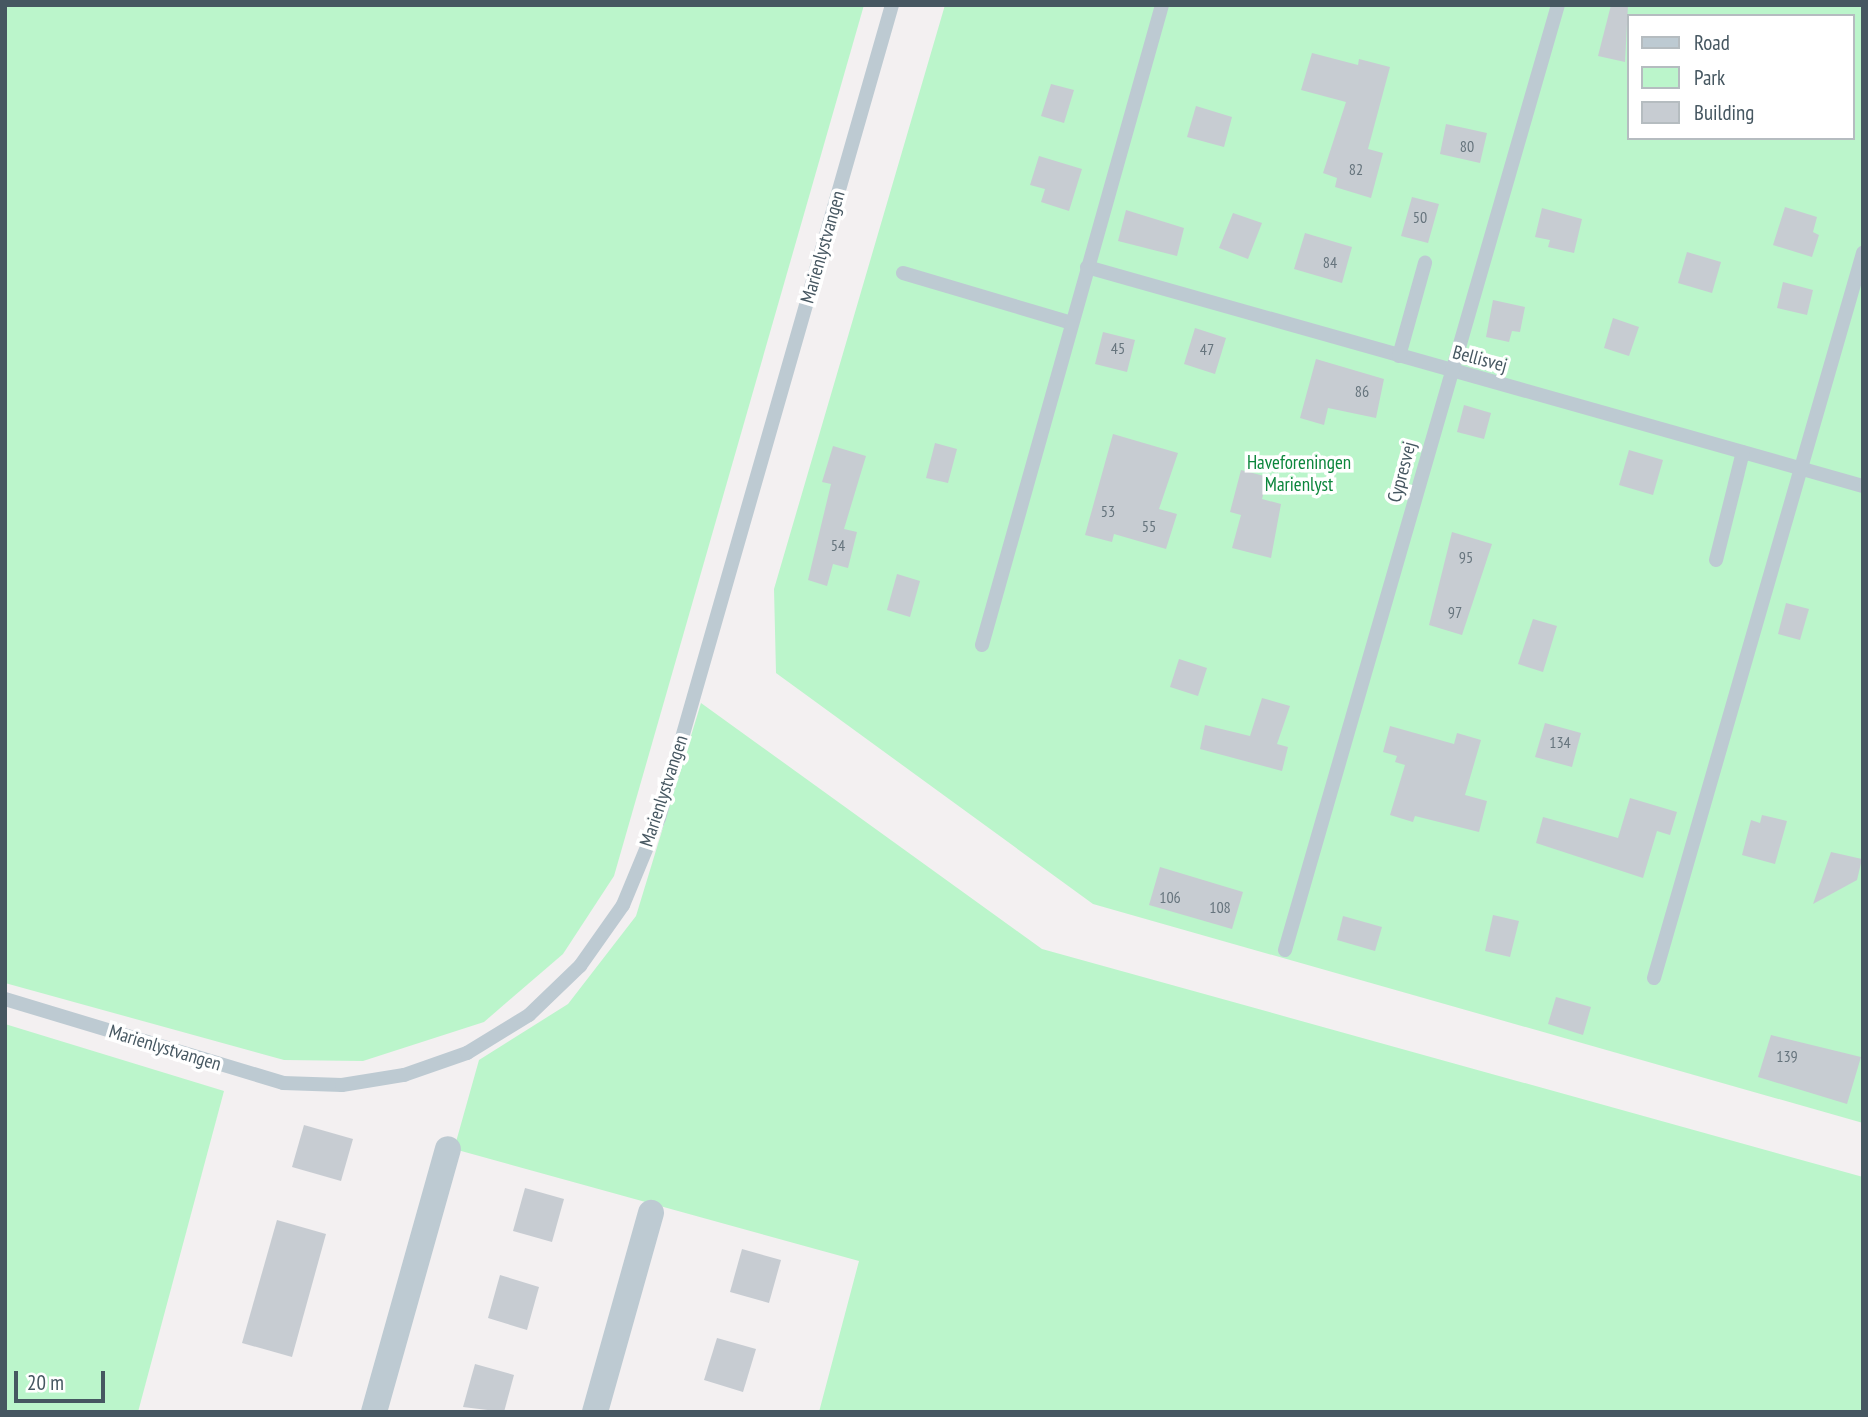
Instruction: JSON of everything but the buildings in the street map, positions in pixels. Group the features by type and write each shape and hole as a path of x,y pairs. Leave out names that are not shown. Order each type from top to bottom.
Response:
{"street":[{"path":"374,1412 448,1149"},
{"path":"595,1412 651,1213"}],"lane":[{"name":"Marienlystvangen","path":"5,999 283,1083 342,1086 404,1075 467,1053 529,1015 580,966 623,905 659,818 892,5"},
{"path":"982,645 1162,5"},
{"name":"Cypresvej","path":"1285,950 1449,371 1558,5"},
{"path":"1654,978 1863,253"},
{"path":"1399,356 1425,263"},
{"name":"Bellisvej","path":"1087,267 1863,486"},
{"path":"903,272 1072,323"},
{"path":"1716,559 1743,452"}],"green space":[{"path":"5,5 864,5 614,876 563,954 484,1022 363,1061 284,1060 5,983"},
{"name":"Haveforeningen Marienlyst","path":"945,5 1863,5 1863,1123 1093,904 776,673 774,589"},
{"path":"701,703 1042,949 1863,1177 1863,1412 819,1412 859,1261 454,1149 479,1060 568,1004 636,916"},
{"path":"5,1024 224,1091 138,1412 5,1412"}]}
